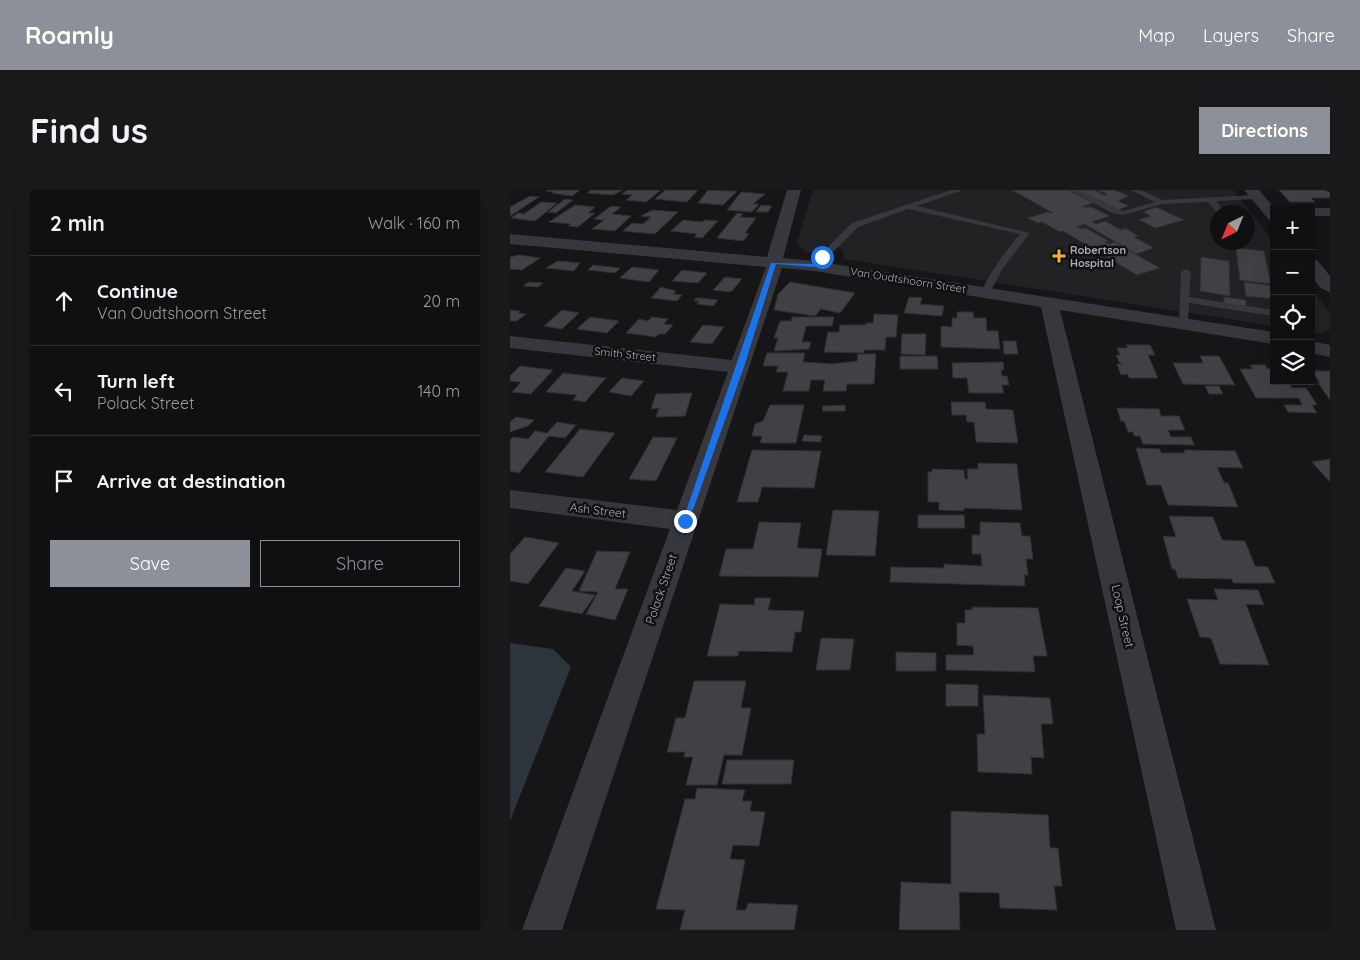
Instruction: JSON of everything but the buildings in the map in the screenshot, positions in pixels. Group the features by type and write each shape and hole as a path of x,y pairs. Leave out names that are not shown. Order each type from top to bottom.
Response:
{"street":[{"name":"Polack Street","path":"542,930 741,367 774,263 774,253 794,190"},
{"path":"1253,193 1270,212"},
{"path":"1315,212 1330,212"},
{"name":"Van Oudtshoorn Street","path":"510,239 814,266 1270,337"},
{"path":"1315,269 1330,287"},
{"name":"Loop Street","path":"1050,302 1196,930"},
{"path":"1315,341 1330,343"},
{"name":"Smith Street","path":"510,342 741,367"},
{"path":"1315,348 1330,351"},
{"name":"Ash Street","path":"510,499 685,521"}],"lane":[{"path":"814,266 855,226 906,206 959,190"},
{"path":"1074,190 1114,211 1124,213 1162,202 1211,200 1253,193"},
{"path":"1135,190 1162,202"},
{"path":"1211,200 1215,205"},
{"path":"906,206 1026,233 1004,261 990,282 986,292"},
{"path":"1183,323 1186,272"},
{"path":"1184,299 1270,312"}],"shaded area":[{"name":"Robertson Hospital","path":"813,190 1233,190 1245,205 1210,205 1210,250 1255,250 1255,218 1270,237 1270,325 845,259 842,249 826,245 807,253 797,243"},
{"path":"1315,294 1330,312 1330,329 1322,334 1315,333"},
{"path":"510,643 553,649 571,667 510,821"}],"place":[{"name":"Robertson Hospital","path":"1059,256"}],"route":[{"path":"685,521 741,367 774,269 774,263 814,266 822,257"}]}
